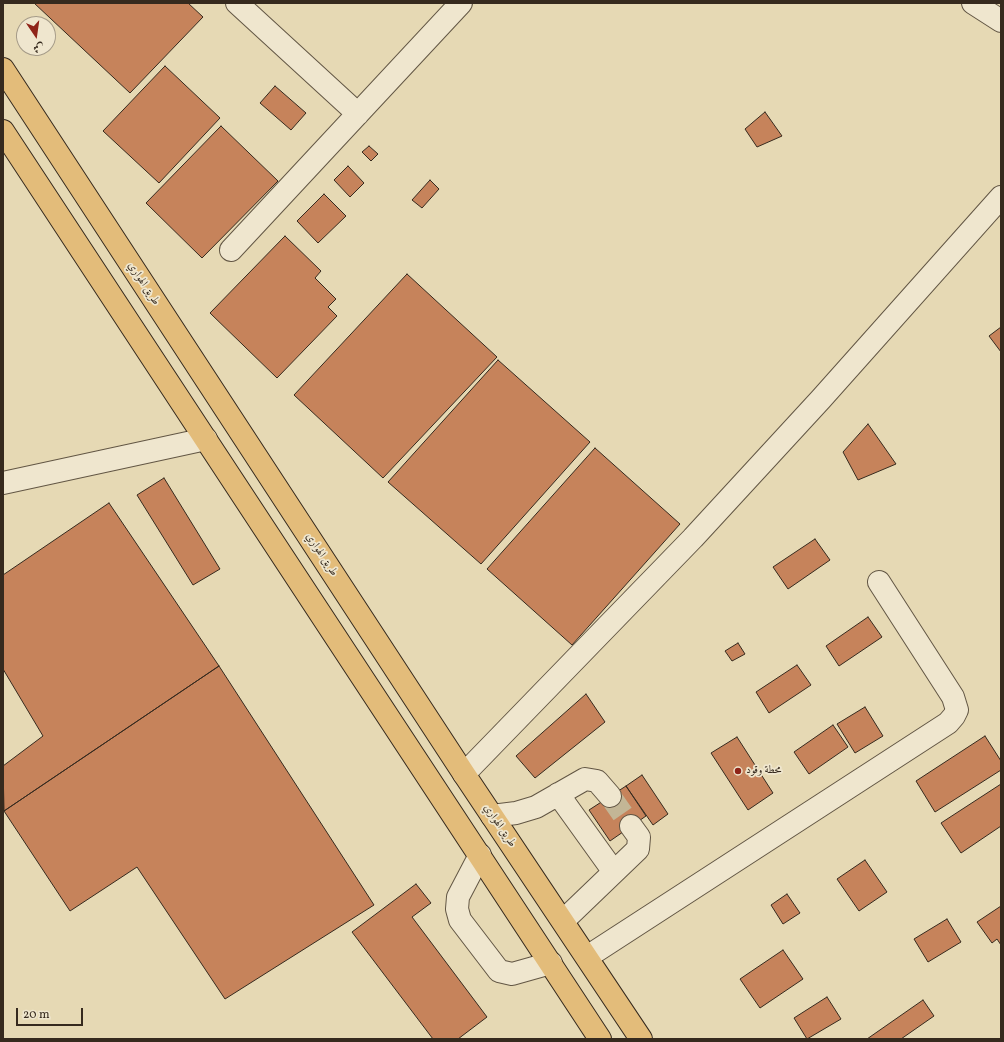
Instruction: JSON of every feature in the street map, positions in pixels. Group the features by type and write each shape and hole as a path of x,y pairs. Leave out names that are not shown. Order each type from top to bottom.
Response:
{"highway":[{"name":"طريق الهواري","path":"3,69 464,774 641,1039"},
{"path":"3,131 600,1039"}],"street":[{"path":"237,3 358,114"},
{"path":"231,250 461,3"},
{"path":"973,3 1001,21"},
{"path":"464,774 693,538 821,399 1001,197"},
{"path":"3,483 206,439"},
{"path":"587,957 935,732 948,723 954,716 957,710 953,697 879,582"},
{"path":"492,816 526,810 558,794 578,781 591,779 598,781 610,796"},
{"path":"558,794 614,872"},
{"path":"563,921 635,853 640,845 639,837 631,826"},
{"path":"480,856 458,897 457,909 460,920 499,971 512,974 551,963"}],"building":[{"path":"34,3 188,3 203,17 130,93 56,24 56,16 48,16"},
{"path":"165,66 220,118 159,183 103,131"},
{"path":"275,86 306,113 291,130 260,103"},
{"path":"765,112 782,136 757,147 745,129"},
{"path":"221,126 278,181 202,258 146,203"},
{"path":"369,146 378,154 371,161 362,152"},
{"path":"348,166 364,183 350,197 334,180"},
{"path":"430,180 439,189 422,208 412,200"},
{"path":"324,194 346,216 318,243 297,221"},
{"path":"285,236 321,271 315,278 336,299 328,307 337,316 277,378 210,313"},
{"path":"407,274 497,357 383,478 294,395"},
{"path":"1001,327 1001,352 989,336"},
{"path":"498,360 590,442 481,564 388,482"},
{"path":"868,424 896,464 858,480 843,452"},
{"path":"595,448 680,524 572,645 487,569"},
{"path":"164,478 220,569 193,585 137,495"},
{"path":"109,503 219,666 4,811 3,766 43,736 3,669 3,575"},
{"path":"815,539 830,560 788,589 773,567"},
{"path":"868,617 882,637 839,666 826,646"},
{"path":"738,643 745,654 732,661 725,651"},
{"path":"797,665 811,685 769,713 756,692"},
{"path":"219,666 374,905 225,999 137,867 70,911 4,811"},
{"path":"586,694 605,722 535,778 516,756"},
{"path":"865,707 883,736 855,753 837,724"},
{"path":"833,725 848,747 809,774 794,752"},
{"path":"985,736 1001,761 1001,770 935,812 916,781"},
{"path":"737,737 773,793 748,810 711,753"},
{"path":"642,775 668,814 653,825 626,786"},
{"path":"1001,784 1001,826 961,853 941,823"},
{"path":"626,786 646,816 610,841 589,810"},
{"path":"865,860 887,892 859,911 837,879"},
{"path":"416,884 431,903 412,917 487,1017 458,1039 433,1039 352,932"},
{"path":"787,894 800,913 783,924 771,905"},
{"path":"1001,906 1001,945 997,939 992,943 977,922"},
{"path":"947,919 961,942 928,962 914,939"},
{"path":"783,950 803,979 760,1008 740,979"},
{"path":"827,997 841,1019 807,1039 794,1018"},
{"path":"923,1000 934,1016 901,1039 867,1039"}],"tunnel":[{"path":"610,796 631,826"}],"place":[{"name":"محطة وقود","path":"738,771"}]}
